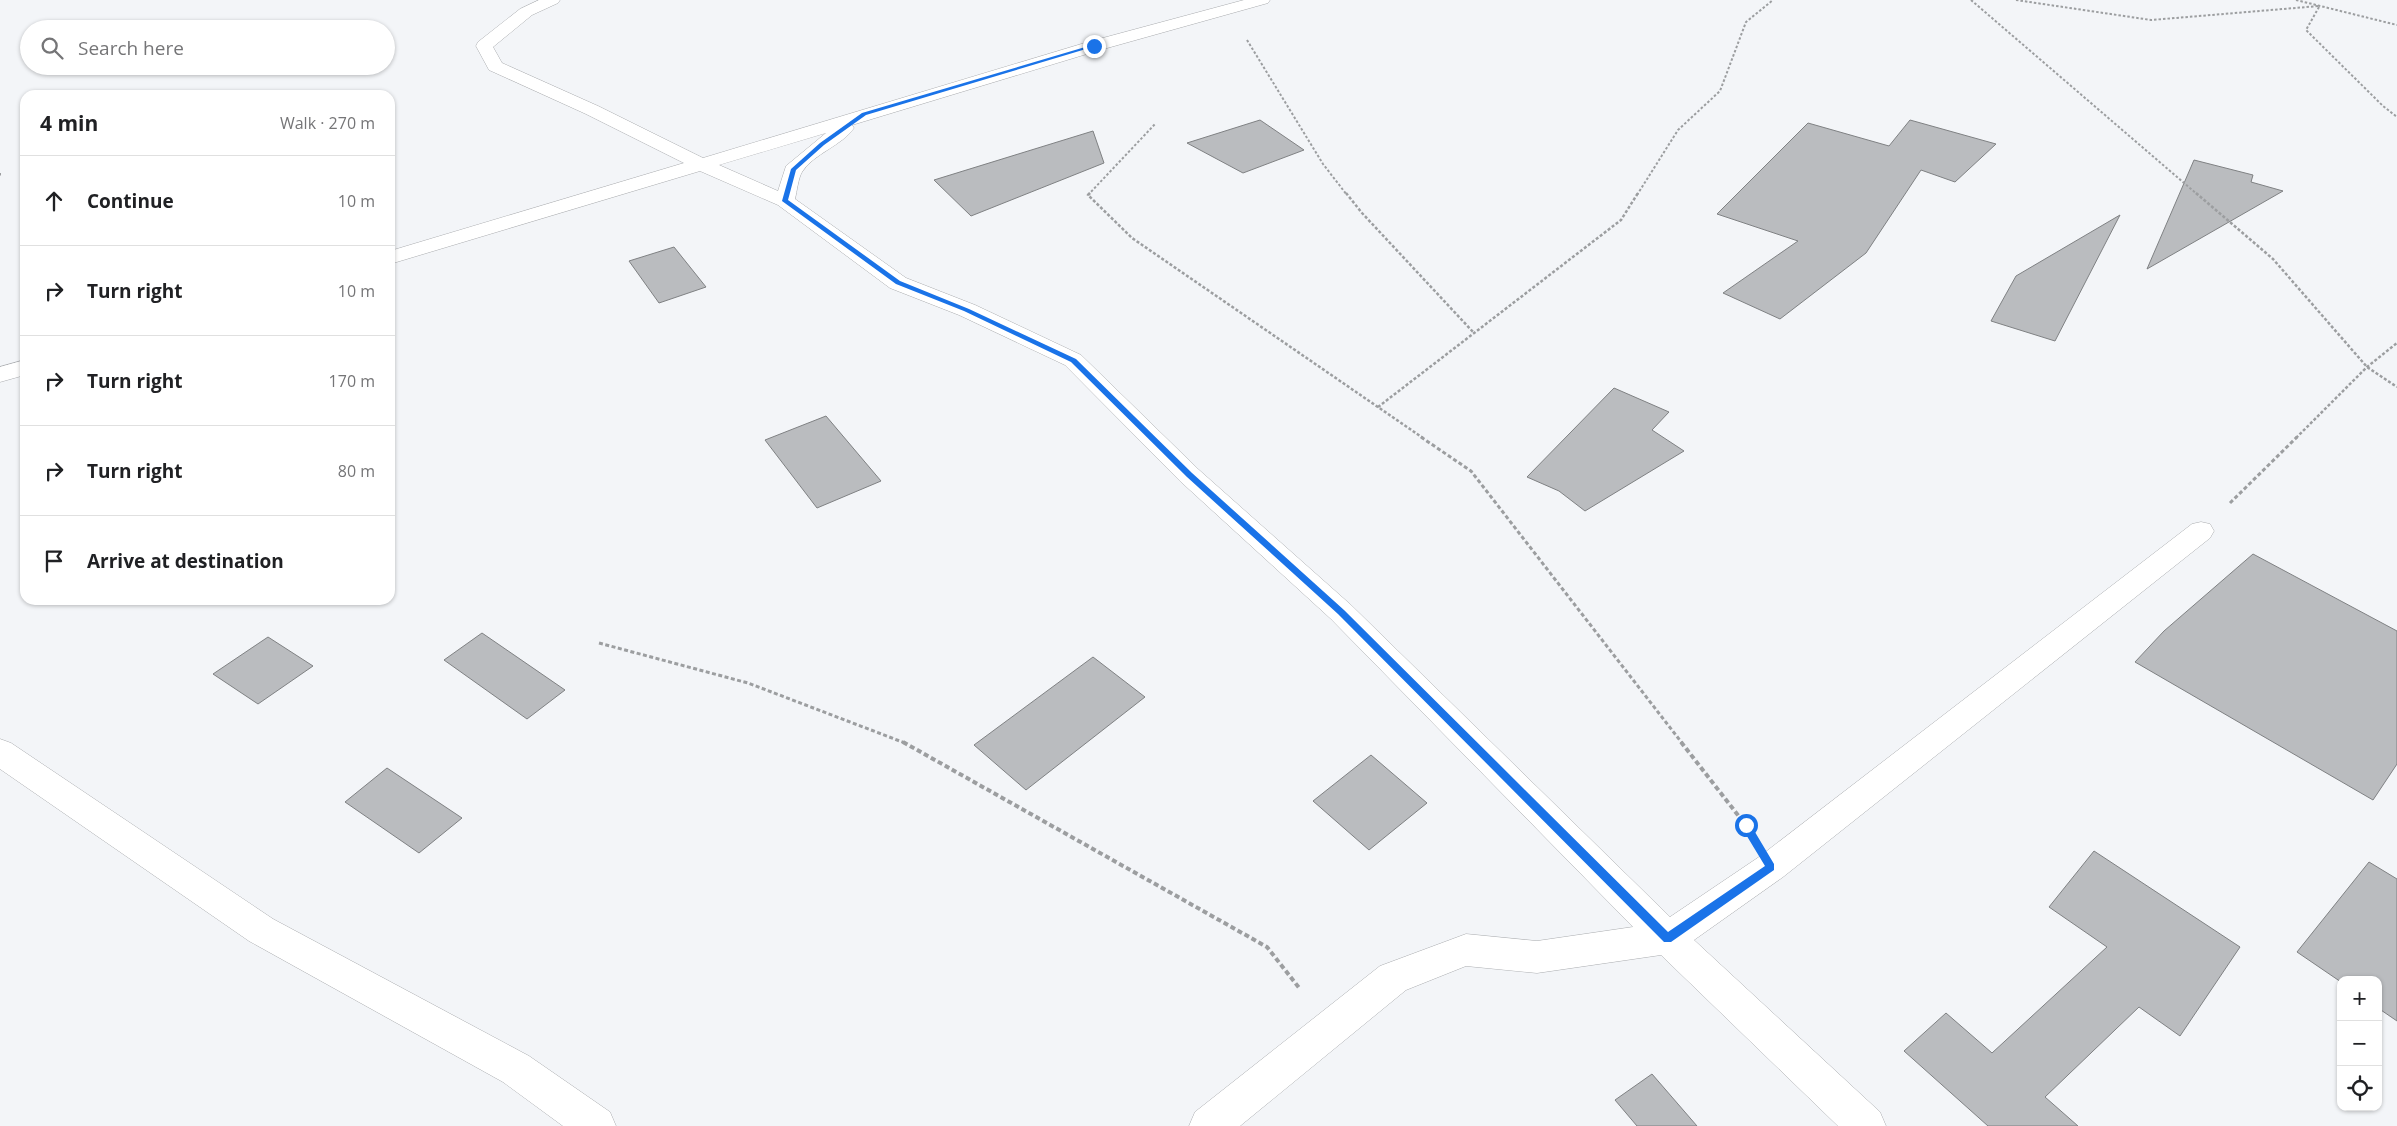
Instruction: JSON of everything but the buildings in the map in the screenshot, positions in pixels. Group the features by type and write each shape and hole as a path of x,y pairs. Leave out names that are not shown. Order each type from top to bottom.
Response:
{"street":[{"path":"552,0 526,12 484,46 495,66 592,110 669,150 785,201 898,283 967,310 1073,360 1189,475 1341,612 1668,938 1866,1126"},
{"path":"395,257 864,114 1094,46 1229,11 1262,0"},
{"path":"785,201 793,170 822,144 864,114"},
{"path":"0,375 20,369"},
{"path":"1209,1126 1393,978 1466,950 1537,957 1668,938 1771,867 2201,531"},
{"path":"0,752 261,930 516,1069 596,1126"}],"path":[{"path":"1378,407 1621,220 1678,130 1720,91 1746,22 1763,6 1773,0"},
{"path":"1971,0 2273,259 2367,367 2397,387"},
{"path":"2016,0 2151,20 2319,6"},
{"path":"2296,0 2397,25"},
{"path":"2319,6 2306,30 2383,106 2397,117"},
{"path":"1229,11 1323,164 1362,212 1474,333"},
{"path":"1156,123 1088,194 1132,238 1471,471 1746,825 1771,867"},
{"path":"2201,531 2367,367 2397,343"},
{"path":"599,643 748,682 903,742 1267,947 1331,1029"}],"route":[{"path":"1094,46 864,114 822,144 793,170 785,201 898,283 967,310 1073,360 1189,475 1341,612 1668,938 1771,867 1746,825"}]}
